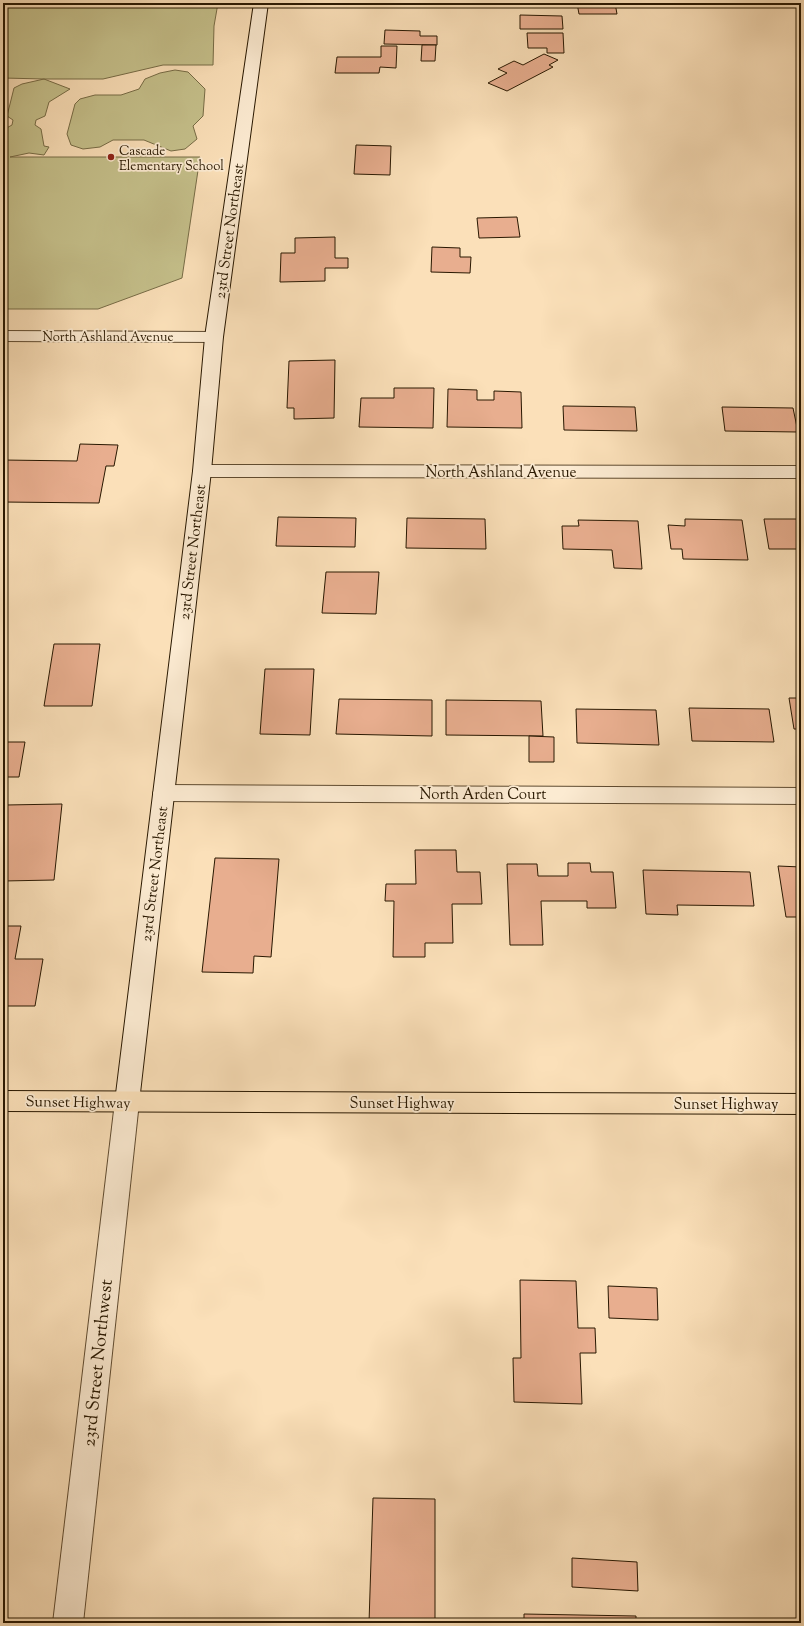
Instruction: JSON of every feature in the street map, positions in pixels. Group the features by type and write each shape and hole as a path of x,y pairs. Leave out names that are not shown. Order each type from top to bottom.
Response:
{"highway":[{"name":"Sunset Highway","path":"3,1101 801,1104"}],"street":[{"name":"23rd Street Northeast","path":"127,1102 202,471 214,336 261,3"},
{"name":"North Ashland Avenue","path":"3,336 214,336"},
{"name":"North Ashland Avenue","path":"202,471 801,472"},
{"name":"North Arden Court","path":"164,792 801,796"},
{"name":"23rd Street Northwest","path":"68,1623 127,1102"}],"shaded area":[{"path":"31,3 218,3 214,26 213,65 163,65 103,79 3,78 3,7 30,7"},
{"path":"175,70 188,72 205,89 203,116 193,126 197,139 185,149 171,151 144,140 113,140 100,147 83,149 71,145 67,134 75,104 80,99 95,95 121,95 139,89 145,79 160,73"},
{"path":"44,79 70,89 49,102 45,116 36,120 35,125 41,129 44,146 49,147 44,155 29,153 10,157 200,157 182,278 98,309 3,309 3,157 8,157 3,153 3,130 12,125 13,120 7,116 14,88 22,84"}],"building":[{"path":"577,3 615,3 617,14 579,14"},
{"path":"714,3 715,4 685,4"},
{"path":"520,15 562,16 563,29 520,29"},
{"path":"385,30 420,31 420,36 437,36 437,45 384,44"},
{"path":"527,33 563,33 564,53 547,53 547,48 528,48"},
{"path":"422,45 436,45 435,61 421,61"},
{"path":"381,46 397,46 396,68 380,67 379,73 335,73 337,57 381,57"},
{"path":"544,54 558,60 549,65 553,67 507,91 488,83 507,73 498,69 514,61 523,65"},
{"path":"356,145 391,146 390,175 354,174"},
{"path":"517,217 520,237 479,238 477,218"},
{"path":"335,237 335,258 348,258 348,268 325,268 325,281 280,282 281,253 295,253 295,238"},
{"path":"432,247 460,248 460,257 471,257 470,273 431,272"},
{"path":"335,360 334,418 294,419 294,408 287,408 289,361"},
{"path":"394,388 434,388 433,428 359,427 361,398 394,398"},
{"path":"448,389 477,390 477,400 494,400 494,391 521,392 522,428 447,427"},
{"path":"563,406 635,407 637,431 564,430"},
{"path":"722,407 793,408 798,432 725,431"},
{"path":"80,444 118,445 114,466 106,466 99,503 3,502 3,460 77,461"},
{"path":"278,517 356,518 355,547 276,546"},
{"path":"407,518 485,519 486,549 406,548"},
{"path":"685,519 742,520 748,560 683,559 682,549 671,549 668,525 685,526"},
{"path":"764,519 801,519 801,549 769,549"},
{"path":"578,520 638,521 642,569 614,568 612,550 563,549 562,526 579,526"},
{"path":"326,572 379,572 376,614 322,613"},
{"path":"54,644 100,644 92,706 44,706"},
{"path":"265,669 314,669 310,735 260,734"},
{"path":"789,698 801,698 801,729 794,729"},
{"path":"339,699 432,700 432,736 336,734"},
{"path":"446,700 541,701 543,736 446,735"},
{"path":"689,708 769,709 774,742 692,741"},
{"path":"576,709 656,710 659,745 577,743"},
{"path":"529,736 554,737 554,762 529,762"},
{"path":"3,742 25,742 19,777 3,777"},
{"path":"62,804 54,880 3,881 3,822 6,805"},
{"path":"415,850 456,850 457,872 480,872 482,904 452,904 453,943 425,943 425,957 393,957 394,901 385,901 386,884 416,884"},
{"path":"215,858 279,859 271,957 254,956 253,973 202,972"},
{"path":"568,863 590,863 591,872 613,872 616,908 587,908 587,901 541,901 543,945 510,945 507,864 537,864 538,876 568,876"},
{"path":"778,866 801,867 801,917 786,917"},
{"path":"643,870 750,872 754,906 677,905 678,915 646,914"},
{"path":"3,926 21,926 15,959 43,959 35,1006 3,1006"},
{"path":"520,1280 576,1281 578,1328 595,1328 596,1353 580,1353 582,1404 514,1402 513,1358 521,1358"},
{"path":"608,1286 657,1288 658,1320 609,1318"},
{"path":"373,1498 435,1499 435,1623 369,1623"},
{"path":"572,1558 637,1562 638,1591 572,1587"},
{"path":"524,1614 636,1616 636,1623 524,1623"}],"place":[{"name":"Cascade Elementary School","path":"111,157"}]}
